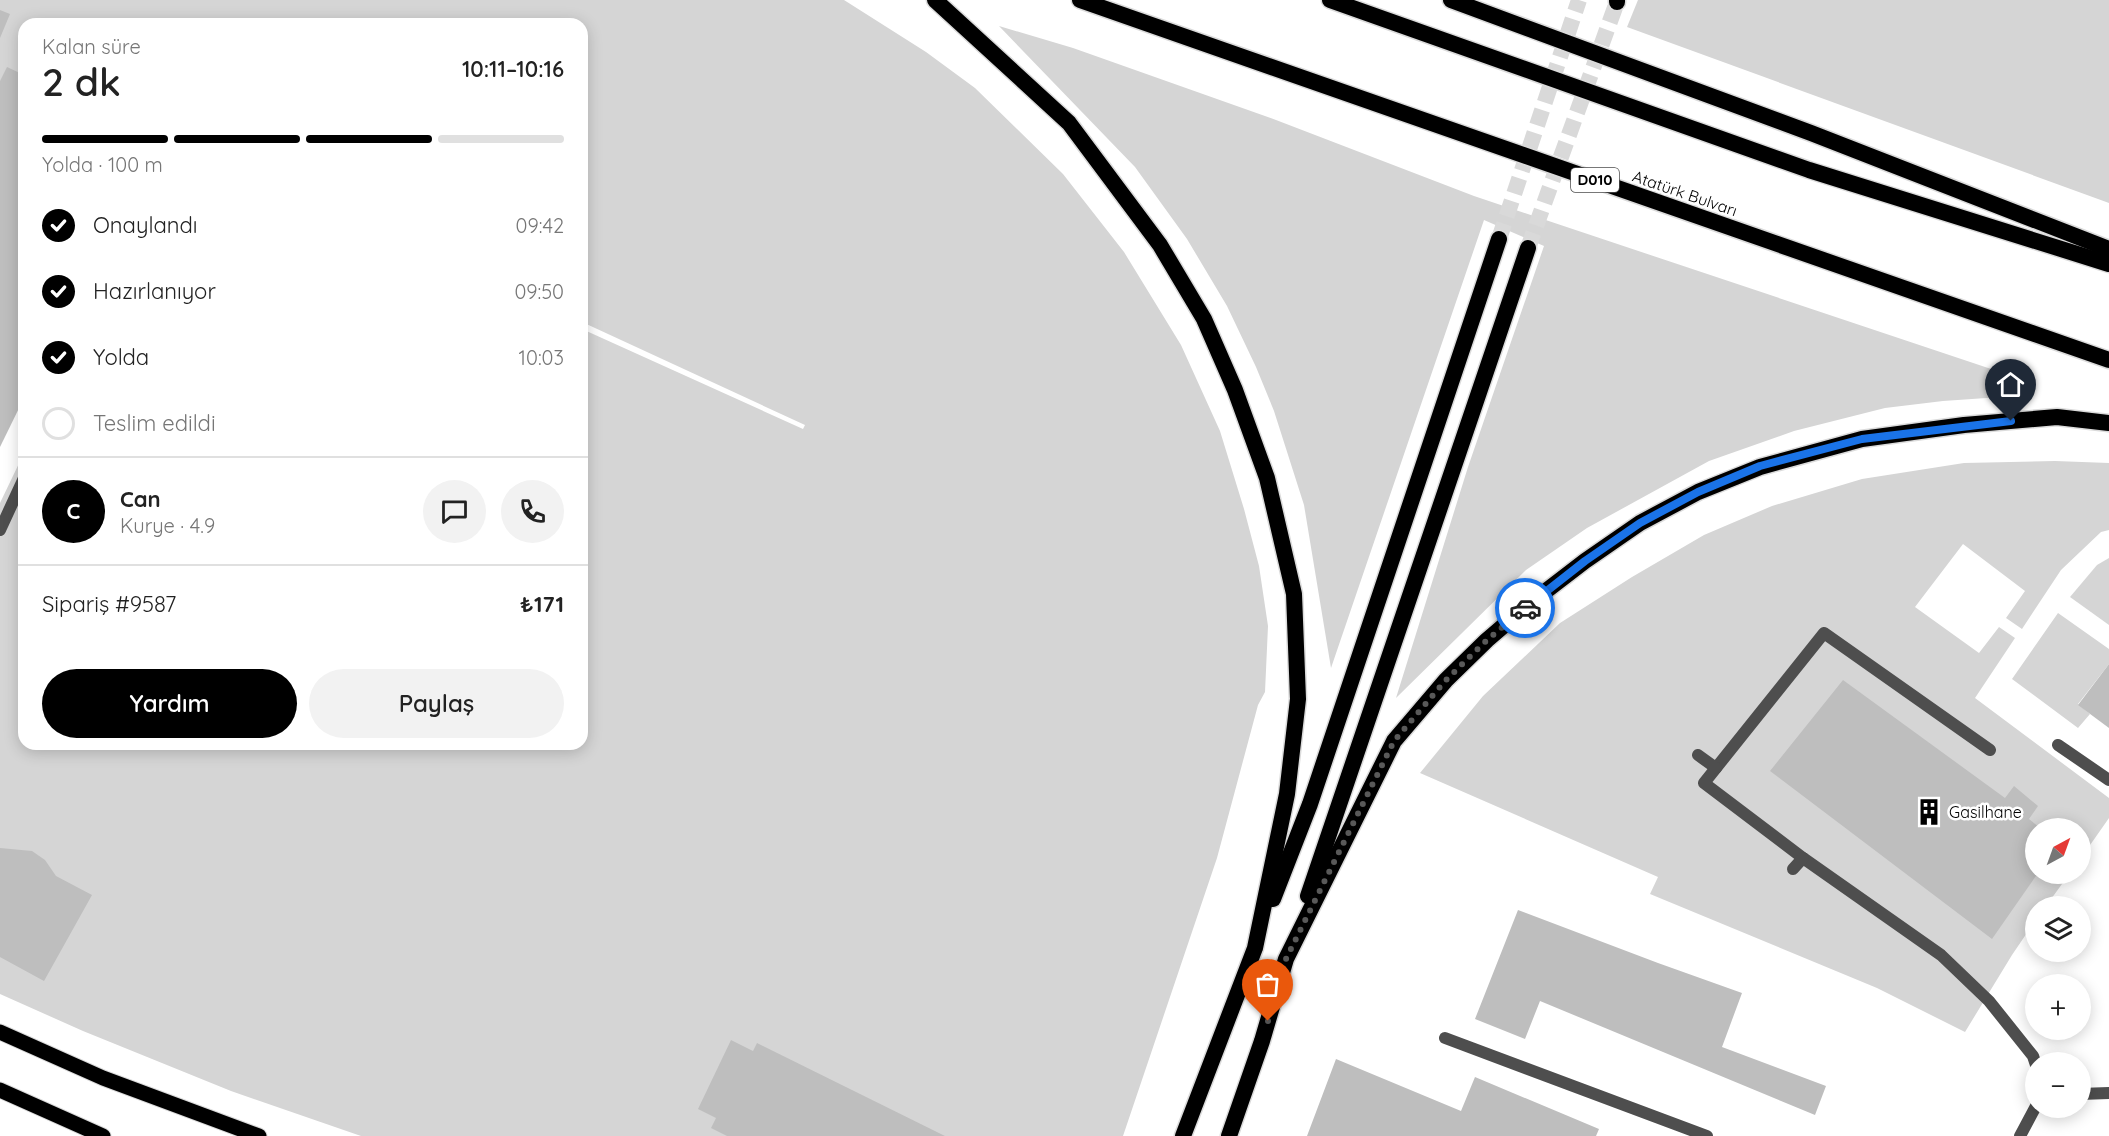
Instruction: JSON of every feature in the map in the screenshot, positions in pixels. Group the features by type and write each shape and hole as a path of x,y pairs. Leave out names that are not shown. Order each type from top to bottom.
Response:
{"highway":[{"path":"935,0 1069,123 1160,244 1204,319 1235,390 1267,478 1294,594 1298,699 1287,794 1255,948"},
{"name":"Atatürk Bulvarı","path":"1080,0 2109,360"},
{"path":"1330,0 1809,170 2109,264"},
{"path":"1451,0 1811,133 2109,249"},
{"path":"1183,1136 1314,793 1499,239"},
{"path":"1229,1136 1262,1041 1286,959 1528,248"},
{"path":"1286,959 1394,741 1446,680 1487,640 1585,561 1640,523 1698,492 1760,466 1862,439 1965,425 2058,417 2109,423"}],"main road":[{"path":"0,1032 103,1078 259,1136"},
{"path":"0,1090 103,1136"}],"street":[{"path":"0,530 18,491"},
{"path":"1990,750 1824,633 1704,783 1803,858 1941,955 1989,1001 2030,1052"},
{"path":"2058,745 2109,780"},
{"path":"1698,755 1716,768"},
{"path":"1793,869 1803,858"},
{"path":"1445,1038 1707,1136"},
{"path":"2091,1094 2109,1093"},
{"path":"2020,1136 2030,1118"}],"shaded area":[{"path":"0,0 844,0 926,52 975,88 1063,174 1124,252 1181,345 1220,431 1259,566 1268,626 1265,692 1258,705 1217,858 1123,1136 361,1136 231,1091 83,1031 0,994 0,503 18,466 18,750 588,750 588,332 803,429 805,425 588,325 588,18 18,18 18,76 0,81"},
{"path":"1638,0 2109,0 2109,203 1627,27"},
{"path":"999,26 1073,48 1276,120 1474,196 2030,382 2030,395 1885,408 1794,431 1709,461 1587,528 1526,570 1396,698 1468,467 1544,246 1484,220 1331,668 1304,505 1274,411 1227,306 1187,239 1135,167"},
{"path":"2055,461 2109,463 2109,530 2101,532 2061,570 2022,629 2006,618 2025,591 1963,544 1915,607 1979,653 1999,627 2015,638 1975,698 2109,798 2109,818 2091,844 2091,818 2025,818 2025,884 2062,884 2053,896 2025,896 2025,936 1965,1032 1877,988 1650,894 1658,877 1420,773 1483,696 1560,623 1704,535 1772,506 1862,479 1964,463"},
{"path":"2109,558 2109,625 2070,597 2097,565"},
{"path":"2058,613 2109,649 2109,664 2078,704 2090,714 2078,728 2012,679"}],"building":[{"path":"0,10 10,14 0,38"},
{"path":"7,67 18,72 18,410 0,447 0,81"},
{"path":"2109,664 2109,728 2078,705"},
{"name":"Gasilhane","path":"1843,680 2005,798 2014,786 2038,806 2030,818 2025,818 2025,884 2030,884 1992,939 1770,771"},
{"path":"0,848 32,851 45,860 56,876 92,895 44,981 0,957"},
{"path":"1518,910 1742,993 1722,1047 1826,1086 1815,1115 1540,1001 1525,1039 1475,1019"},
{"path":"731,1040 753,1051 757,1043 945,1136 727,1136 711,1128 716,1118 698,1109"},
{"path":"1336,1059 1461,1111 1475,1077 1599,1129 1596,1136 1307,1136"}],"tunnel":[{"path":"1499,239 1579,0"},
{"path":"1528,248 1617,2"}],"way so far":[{"path":"1268,1021 1286,959 1394,741 1446,680 1487,640 1525,608"}],"place":[{"name":"Gasilhane","path":"1929,812"}],"route":[{"path":"1525,608 1585,561 1640,523 1698,492 1760,466 1862,439 2011,421"}]}
